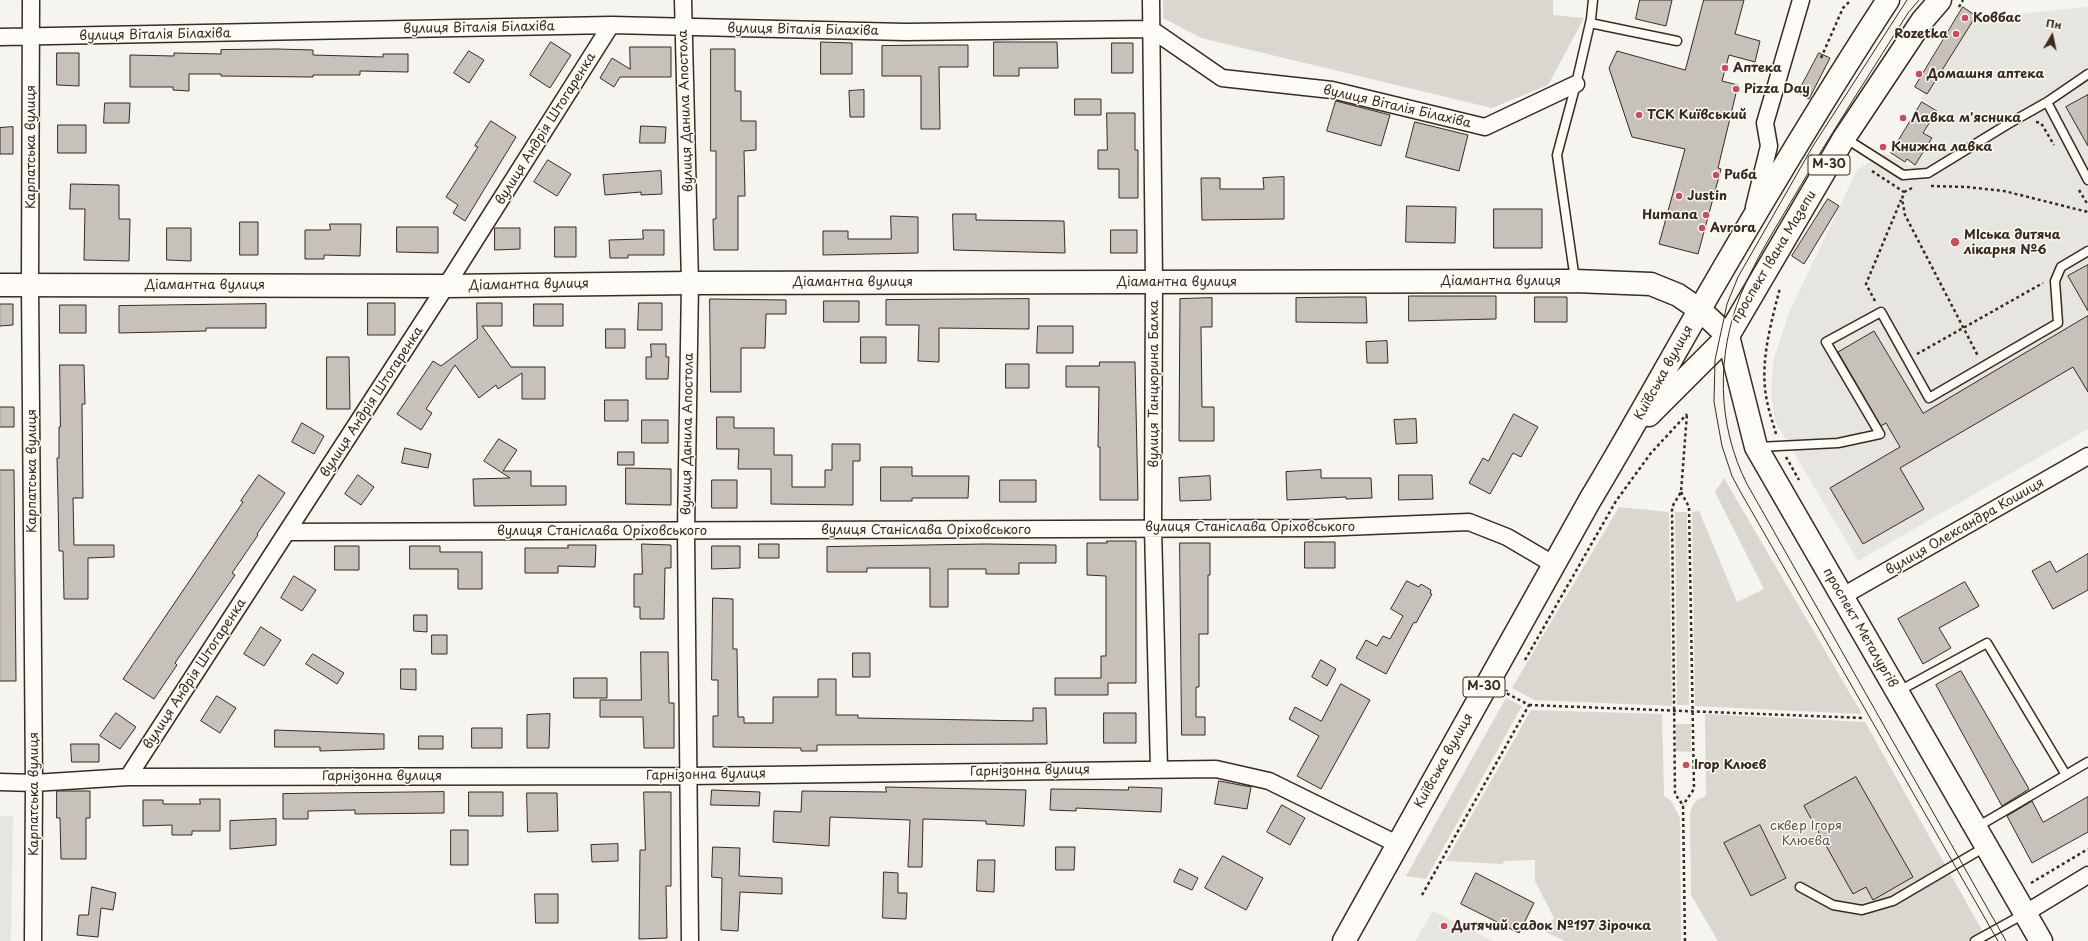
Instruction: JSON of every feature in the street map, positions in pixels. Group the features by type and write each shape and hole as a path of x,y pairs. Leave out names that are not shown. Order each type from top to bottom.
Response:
{"main road":[{"name":"М-30","path":"1700,310 1800,138 1888,0"},
{"name":"проспект Івана Мазепи","path":"1728,336 1844,138 1922,21 1940,0"},
{"name":"Діамантна вулиця","path":"0,286 446,286 690,283 1575,281 1651,284 1678,295 1700,310"},
{"path":"1700,310 1728,336"},
{"name":"Київська вулиця","path":"1344,941 1553,564 1629,436 1700,310"},
{"name":"Київська вулиця","path":"1629,436 1728,336"},
{"name":"проспект Металургів","path":"1728,336 1756,447 1974,828 2041,941"}],"street":[{"name":"Карпатська вулиця","path":"31,0 30,285 34,783 33,941"},
{"name":"вулиця Данила Апостола","path":"683,0 690,283 686,531 690,941"},
{"name":"вулиця Танцюрина Балка","path":"1151,0 1154,282 1153,528 1159,769"},
{"path":"1749,225 1769,146 1765,123 1801,0"},
{"name":"вулиця Віталія Білахіва","path":"0,37 611,25 905,32 1151,29 1222,78 1332,90 1485,127 1576,84"},
{"name":"вулиця Андрія Штогаренка","path":"128,777 288,532 611,25"},
{"name":"вулиця Олександра Кошиця","path":"1841,597 2088,456"},
{"name":"вулиця Станіслава Оріховського","path":"288,532 1318,528 1469,522 1507,537 1553,564"},
{"name":"Гарнізонна вулиця","path":"0,782 34,783 128,777 688,776 1216,769 1269,781 1397,844"},
{"path":"2024,914 2043,904 2088,875"}],"lane":[{"path":"1575,281 1557,155 1576,84 1590,23 1593,0"},
{"path":"1590,23 1677,41"},
{"path":"1844,138 1903,175 1928,173 2047,102 2088,74"},
{"path":"2047,102 2088,180"},
{"path":"1756,447 1838,443 1880,434 1826,342 1881,312 1929,398 2058,323 2055,281 2061,267 2088,251"},
{"path":"1897,692 1987,643 2066,775"},
{"path":"1974,828 2088,762"},
{"path":"1800,887 1833,904 1862,910 1893,901 1985,847"},
{"path":"1975,941 2024,914"}],"path":[{"path":"1821,58 1844,8 1850,0"},
{"path":"2032,121 2041,123 2057,150"},
{"path":"1866,168 1904,192"},
{"path":"1936,181 1926,186 1967,187 2004,191 2088,212"},
{"path":"2076,184 2088,205"},
{"path":"1881,312 1866,284 1904,192 1915,186"},
{"path":"1902,199 1905,215 1983,366"},
{"path":"1908,360 2051,279 2055,281"},
{"path":"1780,284 1770,329 1765,367 1766,400 1779,445 1802,486"},
{"path":"1522,665 1616,501 1651,453 1687,414 1681,492 1672,507 1675,794 1684,805"},
{"path":"1681,492 1689,507 1694,790 1684,805 1684,941"},
{"path":"1510,686 1506,693 1529,705 1693,710 1864,718"},
{"path":"1422,895 1529,705"},
{"path":"2031,883 2088,850"},
{"path":"2027,877 2043,904"}],"shaded area":[{"name":"МІська дитяча лікарня №6","path":"2088,7 2088,429 1858,561 1775,421 1771,392 1773,362 1788,315 1857,170 1884,153 1914,167 1933,139 1925,132 1939,111 1920,98 1976,18"},
{"path":"0,816 13,816 11,941 0,941"},
{"name":"Дитячий садок №197 Зірочка","path":"1433,911 1494,941 1415,941"}],"green space":[{"path":"1163,0 1553,0 1553,15 1584,18 1548,85 1492,108 1201,38 1163,18"},
{"path":"1724,478 1862,714 1695,706 1692,512 1699,511 1737,602 1764,589 1715,492"},
{"path":"1619,507 1669,512 1672,706 1534,700 1512,688"},
{"path":"1675,512 1687,512 1689,705 1677,705"},
{"path":"1506,698 1522,706 1426,879 1406,876"},
{"path":"1531,710 1662,714 1664,796 1671,801 1680,818 1681,941 1565,941 1546,932 1554,918 1535,881 1535,860 1505,861 1502,864 1446,861"},
{"name":"сквер Ігоря Клюєва","path":"1705,714 1865,722 1988,941 1718,941 1691,895 1690,815 1695,803 1699,799 1706,796"},
{"path":"1676,724 1691,724 1691,752 1676,751"}],"building":[{"path":"1640,0 1672,0 1666,26 1636,19"},
{"path":"1704,0 1744,0 1735,34 1760,41 1755,62 1729,55 1722,81 1738,85 1718,168 1721,169 1698,254 1659,244 1685,149 1632,137 1609,68 1617,51 1685,70"},
{"path":"1963,7 1976,16 1927,94 1915,87"},
{"path":"551,42 571,55 550,88 530,75"},
{"path":"821,42 852,43 852,74 821,74"},
{"path":"994,42 1057,42 1058,68 1019,68 1019,76 994,76"},
{"path":"1112,43 1133,43 1133,73 1112,73"},
{"path":"968,45 968,67 939,67 940,129 921,129 921,76 882,76 882,46"},
{"path":"630,47 671,47 671,77 620,77 614,87 600,78 612,58 630,69"},
{"path":"711,49 735,49 735,91 741,91 741,121 756,121 756,150 744,151 745,196 738,196 738,250 714,250 713,219 716,219 716,151 711,151"},
{"path":"221,50 313,50 313,55 383,57 383,54 408,54 408,72 360,71 360,75 313,75 313,77 221,76 221,74 189,74 189,91 173,90 173,87 130,87 130,55 174,56 174,53 221,54"},
{"path":"469,51 484,60 469,83 454,73"},
{"path":"57,53 79,53 79,86 57,85"},
{"path":"1819,53 1830,58 1809,99 1798,93"},
{"path":"864,90 864,117 850,117 849,91"},
{"path":"2088,95 2088,146 2066,107"},
{"path":"1075,99 1101,99 1101,115 1075,115"},
{"path":"1336,101 1390,115 1381,146 1327,131"},
{"path":"1922,102 1937,111 1923,133 1932,138 1915,165 1907,159 1905,162 1891,153"},
{"path":"105,103 130,103 129,123 104,123"},
{"path":"1107,113 1135,113 1135,150 1138,150 1138,198 1119,198 1119,169 1098,169 1098,150 1107,150"},
{"path":"491,121 516,137 465,221 453,213 458,205 446,197 478,147 475,146"},
{"path":"1415,122 1468,135 1459,171 1406,157"},
{"path":"58,125 86,125 86,153 58,153"},
{"path":"641,126 666,127 665,143 640,143"},
{"path":"13,127 13,154 0,154 0,128"},
{"path":"548,160 571,174 557,196 534,182"},
{"path":"661,171 662,194 641,195 641,192 605,195 603,175"},
{"path":"1284,177 1284,219 1202,220 1201,178 1220,178 1220,189 1264,189 1263,178"},
{"path":"71,184 119,185 119,219 130,219 129,261 84,260 85,209 70,209"},
{"path":"1828,199 1839,206 1804,264 1792,256"},
{"path":"1407,206 1456,207 1455,243 1406,242"},
{"path":"1494,209 1542,209 1542,248 1494,248"},
{"path":"953,214 976,214 976,220 1064,221 1065,253 954,250"},
{"path":"891,216 918,217 918,253 823,255 823,231 848,231 848,239 891,239"},
{"path":"240,222 258,222 258,255 240,255"},
{"path":"330,224 361,224 360,256 324,255 324,259 305,259 305,230 330,230"},
{"path":"397,227 438,227 438,253 397,252"},
{"path":"555,227 576,227 576,257 555,257"},
{"path":"167,228 191,228 191,261 167,260"},
{"path":"495,228 520,228 520,249 495,250"},
{"path":"643,230 664,230 664,255 628,255 628,258 610,258 609,240 643,239"},
{"path":"1111,230 1137,230 1137,253 1111,253"},
{"path":"2088,265 2088,311 2068,276"},
{"path":"1409,296 1496,296 1496,319 1409,321"},
{"path":"1366,297 1367,323 1296,322 1296,298"},
{"path":"1535,297 1567,297 1567,322 1535,322"},
{"path":"1212,298 1212,327 1201,327 1202,407 1214,407 1214,441 1179,441 1180,299"},
{"path":"710,299 786,300 786,314 766,314 765,348 741,348 741,392 711,392"},
{"path":"1029,299 1029,329 939,328 939,362 918,361 919,325 886,325 886,300"},
{"path":"824,301 859,301 859,322 824,322"},
{"path":"368,303 395,303 395,335 368,335"},
{"path":"477,303 502,303 502,326 482,326 511,367 545,367 545,399 522,399 522,373 498,389 496,385 479,398 455,365 426,409 432,413 421,430 397,414 433,361 441,366 477,339"},
{"path":"639,303 662,303 662,330 638,330"},
{"path":"0,304 13,304 13,325 0,326"},
{"path":"266,304 266,328 206,328 206,331 119,333 119,306"},
{"path":"534,304 563,304 563,326 534,326"},
{"path":"60,305 86,305 86,333 60,333"},
{"path":"2088,316 2088,392 2073,367 1900,468 1924,509 1863,544 1830,488 1900,447 1886,423 1881,426 1838,352 1874,331 1923,413"},
{"path":"1038,326 1073,326 1073,353 1037,353"},
{"path":"606,329 625,329 625,348 606,348"},
{"path":"861,337 886,337 886,363 861,363"},
{"path":"1387,341 1388,363 1367,363 1366,342"},
{"path":"651,344 666,344 666,357 669,357 668,379 646,379 646,357 651,357"},
{"path":"327,357 349,357 350,409 327,409"},
{"path":"1100,362 1135,362 1138,500 1100,500 1100,447 1098,447 1099,387 1066,387 1066,366 1099,366"},
{"path":"1006,364 1029,364 1029,388 1006,388"},
{"path":"60,365 84,365 85,404 82,404 83,498 73,498 74,545 114,545 114,557 88,558 88,599 64,599 63,551 59,551 57,458 59,458 60,427"},
{"path":"605,400 628,400 628,421 605,421"},
{"path":"0,407 14,407 14,427 0,427"},
{"path":"1514,414 1538,427 1521,457 1513,453 1490,494 1469,483 1483,458 1488,461"},
{"path":"717,417 734,417 734,428 774,428 774,455 792,455 792,487 825,487 825,470 832,470 832,444 860,444 860,461 853,461 853,505 771,504 771,469 738,469 739,449 717,449"},
{"path":"1416,419 1417,443 1396,444 1394,420"},
{"path":"642,420 668,420 668,443 642,443"},
{"path":"302,423 324,436 314,454 292,442"},
{"path":"499,439 517,450 503,471 531,471 531,486 566,486 566,505 474,506 473,479 510,478 484,461"},
{"path":"405,448 431,454 428,468 402,463"},
{"path":"618,452 634,452 634,465 618,465"},
{"path":"881,467 912,467 912,476 969,476 968,498 912,498 912,501 881,501"},
{"path":"626,468 671,469 671,505 626,504"},
{"path":"0,470 14,470 16,681 0,681"},
{"path":"1321,470 1321,478 1371,478 1372,498 1346,499 1346,497 1287,500 1286,472"},
{"path":"259,475 285,493 232,573 235,575 175,663 177,665 154,699 123,679 243,502 241,501"},
{"path":"358,475 374,487 361,505 345,494"},
{"path":"1399,475 1432,475 1433,499 1399,500"},
{"path":"1210,476 1211,500 1180,501 1179,478"},
{"path":"712,480 737,480 737,508 712,508"},
{"path":"1000,480 1036,480 1036,502 1000,502"},
{"path":"1107,541 1136,541 1136,683 1108,683 1108,695 1055,695 1055,678 1101,678 1101,656 1106,656 1106,576 1087,575 1087,543 1107,543"},
{"path":"1305,542 1335,542 1335,568 1305,568"},
{"path":"1180,543 1210,543 1210,575 1208,575 1208,634 1199,634 1199,687 1196,687 1196,717 1205,717 1205,735 1182,735"},
{"path":"642,544 671,545 671,568 665,568 664,619 640,619 640,607 634,607 634,574 642,574"},
{"path":"759,544 779,544 779,558 759,558"},
{"path":"986,544 1056,545 1056,563 1019,563 1019,574 986,574 986,569 948,569 948,607 930,607 930,568 867,568 867,572 827,572 827,547"},
{"path":"568,545 596,545 595,567 558,566 558,573 525,573 525,548 568,548"},
{"path":"335,546 359,546 359,570 335,570"},
{"path":"410,546 440,546 440,552 482,552 482,589 458,589 458,569 410,569"},
{"path":"712,546 740,546 740,568 712,569"},
{"path":"2088,554 2088,590 2053,609 2032,571 2050,561 2056,572"},
{"path":"294,576 316,590 302,611 281,598"},
{"path":"1407,581 1419,587 1421,584 1431,590 1430,593 1432,594 1416,623 1414,622 1386,674 1356,658 1366,640 1377,646 1383,636 1390,639 1403,616 1391,609"},
{"path":"1965,582 1979,606 1939,628 1951,648 1923,664 1898,619"},
{"path":"713,598 733,599 733,649 737,649 738,717 744,717 744,723 773,723 773,697 818,697 818,679 836,679 836,715 858,715 858,718 1033,721 1033,708 1046,708 1047,744 817,745 817,751 801,751 801,748 713,747 713,716 718,716 718,680 712,680"},
{"path":"414,615 427,615 427,632 414,631"},
{"path":"261,627 281,640 264,666 244,654"},
{"path":"432,635 447,635 447,654 432,654"},
{"path":"641,652 668,652 669,703 674,703 674,748 644,748 643,717 600,717 600,700 641,700"},
{"path":"853,653 870,653 870,677 853,677"},
{"path":"313,654 344,673 337,684 306,664"},
{"path":"1321,660 1336,669 1327,686 1312,677"},
{"path":"401,669 416,669 416,690 401,689"},
{"path":"1961,671 2029,789 2002,806 1936,685"},
{"path":"574,678 607,678 607,698 574,698"},
{"path":"1341,684 1370,700 1321,789 1297,776 1319,736 1289,719 1295,707 1321,721"},
{"path":"217,696 236,708 220,733 201,721"},
{"path":"116,713 136,727 120,749 100,736"},
{"path":"1104,713 1136,713 1136,743 1104,743"},
{"path":"550,714 549,748 527,748 527,715"},
{"path":"472,728 502,728 502,748 472,748"},
{"path":"275,730 384,734 384,749 320,751 320,747 275,747"},
{"path":"419,736 443,736 443,749 419,749"},
{"path":"71,744 99,744 99,762 72,762"},
{"path":"1856,777 1913,877 1873,900 1866,887 1853,894 1804,806"},
{"path":"1219,781 1251,787 1247,809 1215,804"},
{"path":"886,787 1026,790 1024,826 986,824 986,821 923,819 922,867 908,867 910,820 830,817 829,846 773,842 774,811 801,812 802,791 886,792"},
{"path":"1129,787 1162,788 1161,812 1076,808 1076,811 1050,810 1051,789 1128,790"},
{"path":"712,790 760,792 759,806 711,805"},
{"path":"57,791 90,791 90,818 86,818 86,859 61,859 60,818 57,818"},
{"path":"444,792 444,813 355,814 355,810 308,811 308,819 283,819 283,794"},
{"path":"469,792 503,792 503,816 469,816"},
{"path":"644,792 671,792 671,886 666,886 667,938 639,939 640,850 645,850"},
{"path":"527,793 557,793 558,831 528,832"},
{"path":"2088,797 2088,832 2032,863 2007,816 2032,801 2043,822"},
{"path":"200,799 220,799 220,831 192,831 192,835 172,835 172,825 143,826 143,800 163,800 163,804 200,804"},
{"path":"1282,805 1305,818 1290,845 1267,832"},
{"path":"276,819 276,845 230,849 230,821"},
{"path":"1760,825 1786,878 1751,896 1724,843"},
{"path":"451,830 468,830 468,865 451,865"},
{"path":"618,844 618,861 592,862 591,845"},
{"path":"713,847 740,848 739,876 782,878 782,894 740,892 738,931 721,930 722,878 712,877"},
{"path":"1056,847 1075,847 1074,870 1056,870"},
{"path":"1223,856 1263,878 1246,910 1205,888"},
{"path":"978,860 995,860 994,892 977,891"},
{"path":"1180,869 1198,878 1192,890 1174,882"},
{"path":"884,872 898,873 898,893 907,893 906,919 883,918"},
{"path":"1476,873 1534,903 1519,933 1461,904"},
{"path":"92,887 116,893 113,910 101,908 98,937 77,935 79,915 88,915"},
{"path":"535,894 558,894 558,923 536,923"}],"tram line":[{"path":"1907,0 1813,146 1738,277 1727,304 1715,360 1714,402 1722,446 1732,476 1998,941"},
{"path":"1919,0 1908,13 1825,145 1753,267 1741,294 1727,341 1723,390 1725,414 1737,461 1747,484 2006,941"}],"place":[{"name":"Ковбас","path":"1965,18"},
{"name":"Rozetka","path":"1956,34"},
{"name":"Аптека","path":"1725,68"},
{"name":"Домашня аптека","path":"1919,74"},
{"name":"Pizza Day","path":"1736,89"},
{"name":"ТСК Київський","path":"1639,115"},
{"name":"Лавка м'ясника","path":"1903,118"},
{"name":"Книжна лавка","path":"1883,147"},
{"name":"Риба","path":"1716,175"},
{"name":"Justin","path":"1679,196"},
{"name":"Humana","path":"1706,215"},
{"name":"Avrora","path":"1702,228"},
{"name":"МІська дитяча лікарня №6","path":"1955,242"},
{"name":"Ігор Клюєв","path":"1686,765"},
{"name":"Дитячий садок №197 Зірочка","path":"1444,926"}]}
